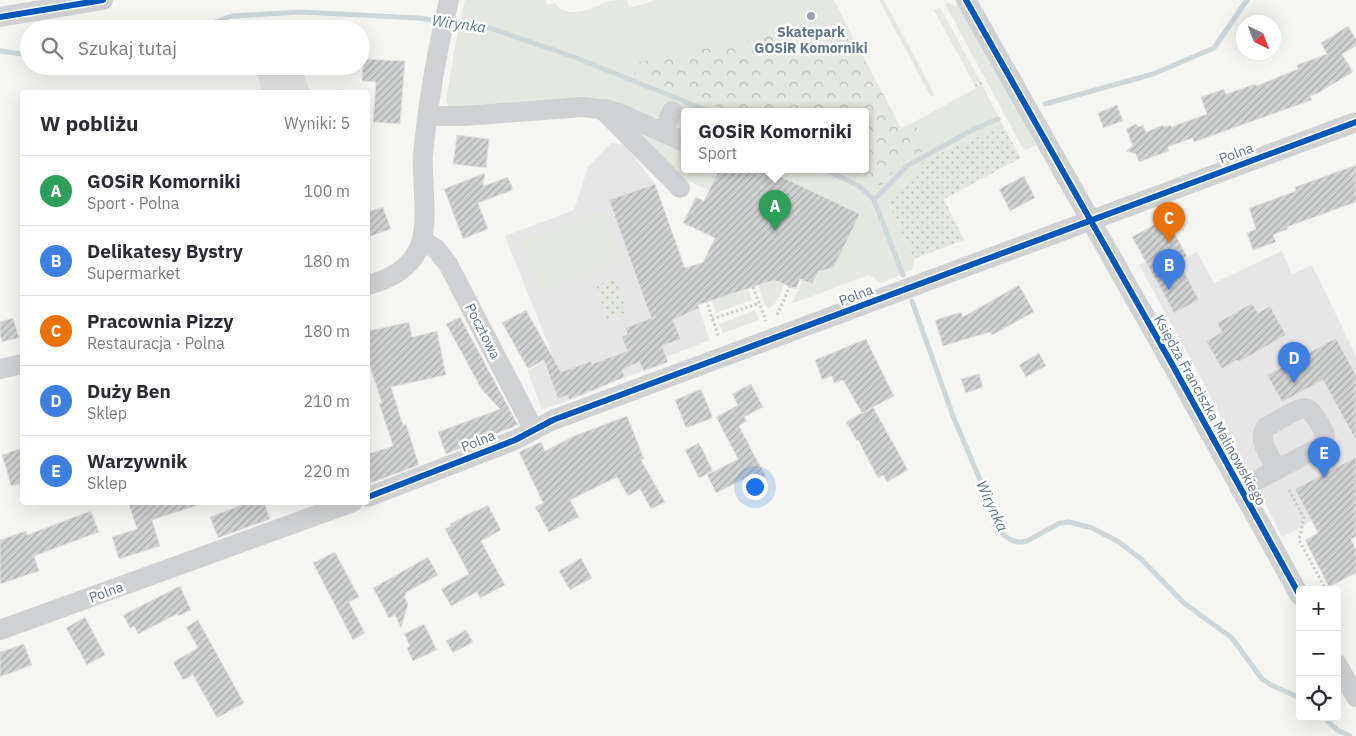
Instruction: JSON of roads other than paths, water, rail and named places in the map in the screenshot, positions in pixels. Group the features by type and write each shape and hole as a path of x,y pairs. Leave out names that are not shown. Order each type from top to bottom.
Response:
{"street":[{"path":"0,17 103,0"},
{"path":"370,284 383,280 402,269 417,253 422,240 424,217 422,172 428,116 449,0"},
{"name":"Księdza Franciszka Malinowskiego","path":"966,0 1173,366 1296,589"},
{"path":"428,116 464,116 582,107 612,110 681,140"},
{"path":"599,109 605,112 680,188"},
{"path":"663,132 672,111"},
{"name":"Polna","path":"370,496 515,440 553,420 1356,122"},
{"name":"Pocztowa","path":"422,240 436,249 448,264 534,430"},
{"path":"0,369 20,364"},
{"path":"1240,489 1277,470"},
{"name":"Polna","path":"0,630 345,505"},
{"path":"1341,671 1356,698"}],"waterway":[{"path":"1045,104 1153,74 1214,48 1247,0"},
{"name":"Wirynka","path":"220,20 232,16 302,12 440,21"},
{"name":"Wirynka","path":"448,22 487,27 574,57 701,108"},
{"name":"Wirynka","path":"0,51 20,54"},
{"path":"874,200 907,166 974,129 998,119"},
{"name":"Wirynka","path":"832,173 859,186 874,200 903,275"},
{"name":"Wirynka","path":"912,301 953,416 1003,534 1014,541 1023,542 1060,523 1069,522 1092,528 1119,542 1141,559 1184,603 1232,638 1262,679 1296,696"},
{"name":"Wirynka","path":"1328,721 1337,730 1350,736"}],"place":[{"name":"Skatepark GOSiR Komorniki","path":"811,16"},
{"name":"GOSiR Komorniki","path":"775,231"},
{"name":"Pracownia Pizzy","path":"1169,243"},
{"name":"Delikatesy Bystry","path":"1169,290"},
{"name":"Duży Ben","path":"1294,383"},
{"name":"Warzywnik","path":"1324,478"}]}
